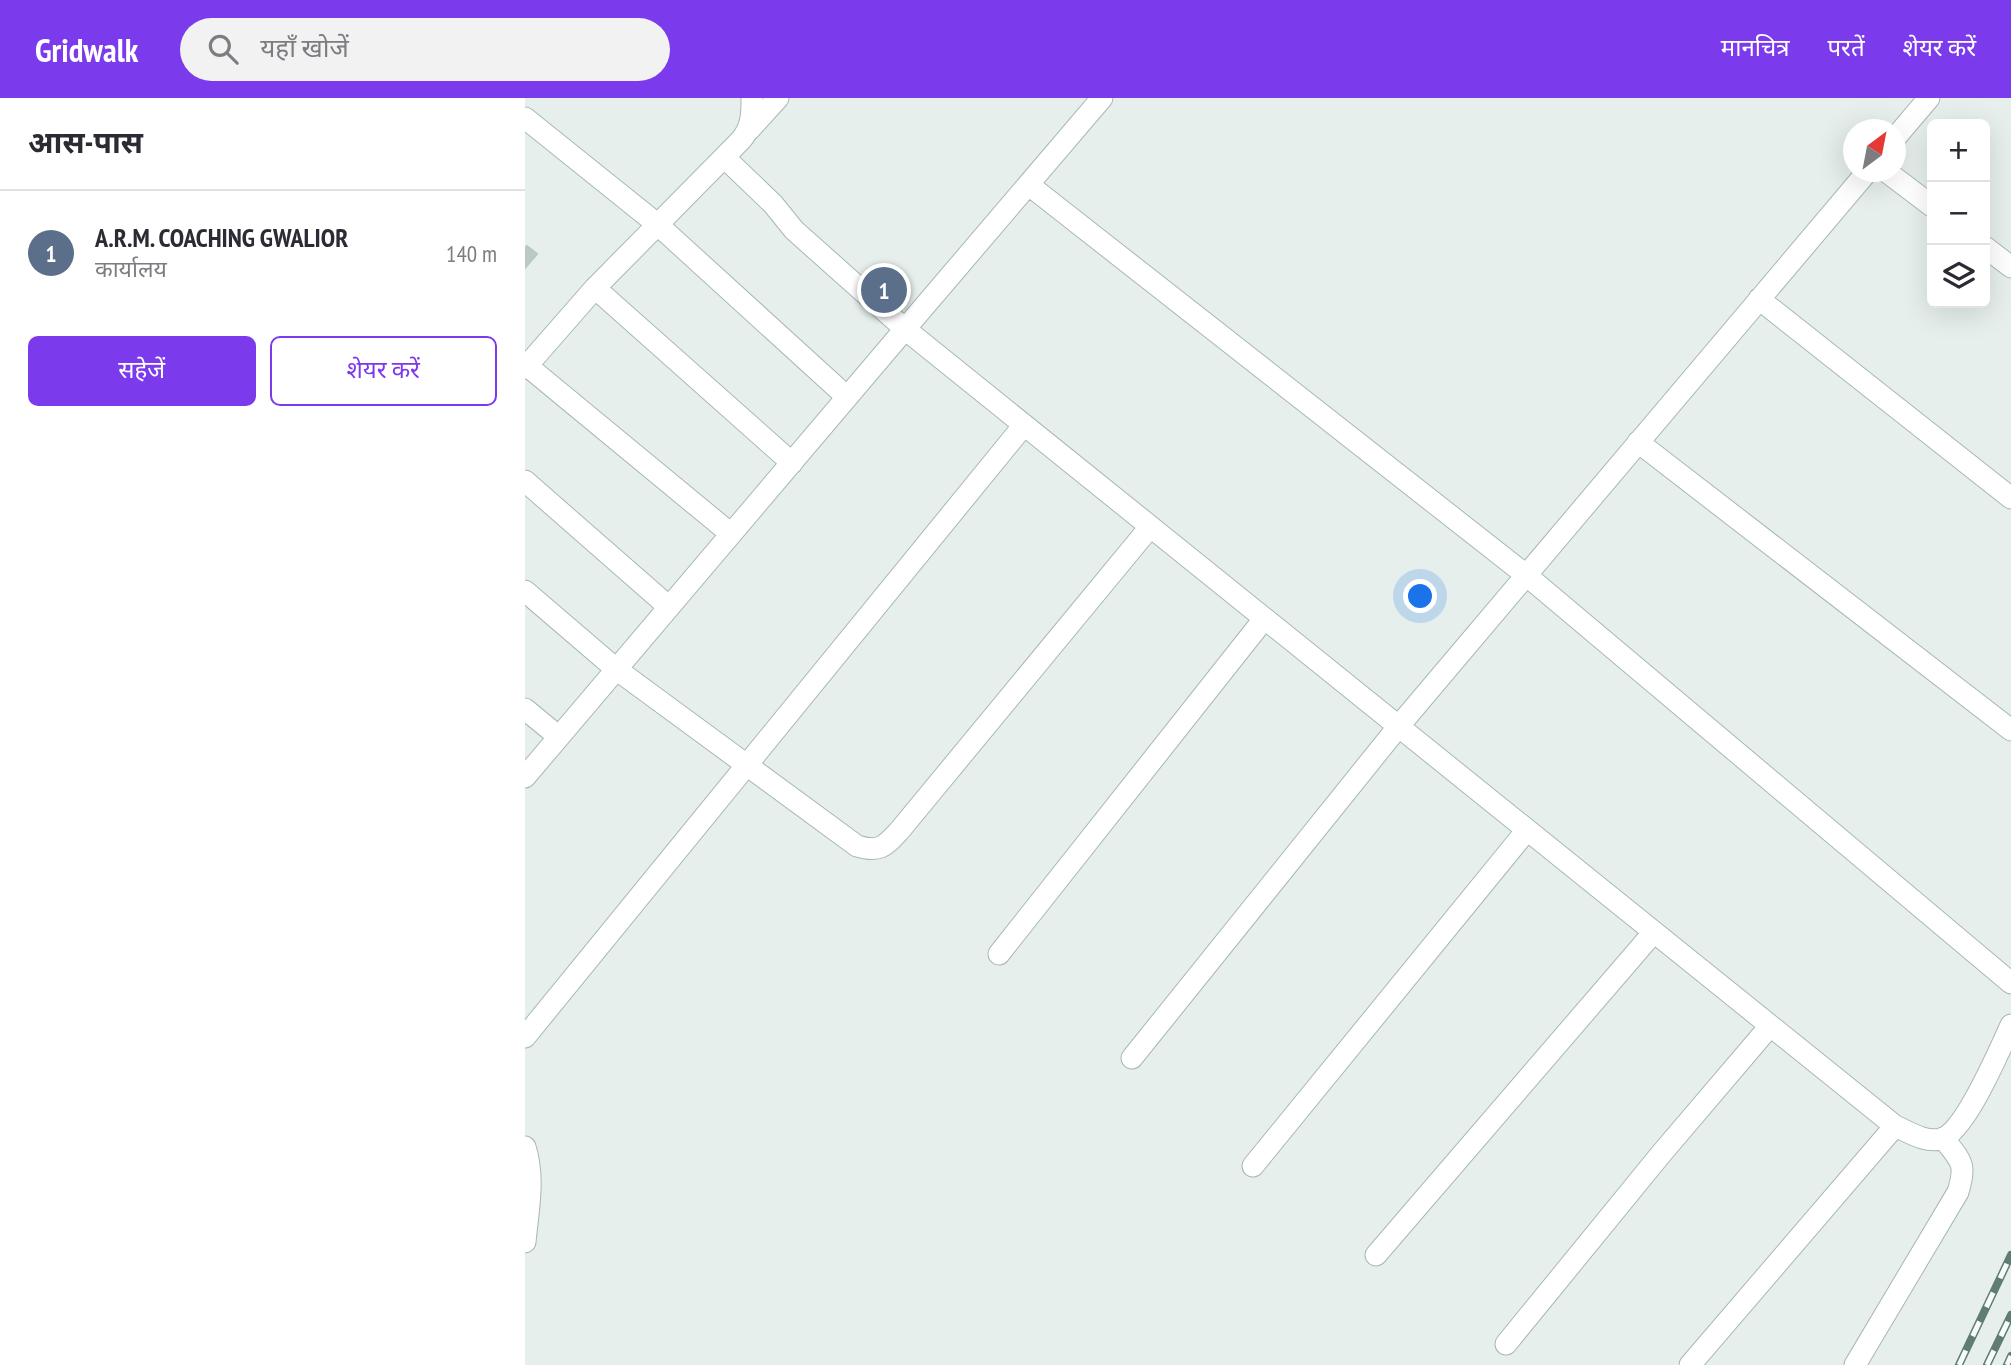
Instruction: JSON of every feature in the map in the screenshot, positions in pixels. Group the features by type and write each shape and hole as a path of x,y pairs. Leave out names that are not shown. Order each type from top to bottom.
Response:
{"street":[{"path":"749,130 752,98"},
{"path":"731,534 526,366 595,288 725,158 778,98"},
{"path":"525,777 1102,98"},
{"path":"1906,125 1929,98"},
{"path":"525,118 657,224 848,397"},
{"path":"725,158 773,204 795,230 905,329 1895,1126 1925,1139 1943,1139 1957,1126 1972,1104 2011,1025"},
{"path":"1132,1058 1398,727 1858,182"},
{"path":"1900,182 1927,202"},
{"path":"1029,185 1527,575 2011,983"},
{"path":"1990,251 2011,267"},
{"path":"595,288 792,463"},
{"path":"1759,299 2011,498"},
{"path":"525,1037 1024,425"},
{"path":"1638,442 2009,725"},
{"path":"525,481 669,607"},
{"path":"525,591 617,669 745,765 857,846 871,850 884,847 1150,527"},
{"path":"999,954 1264,619"},
{"path":"525,709 559,737"},
{"path":"1253,1166 1527,830"},
{"path":"1375,1255 1653,933"},
{"path":"1506,1344 1661,1154 1770,1026"},
{"path":"1690,1365 1895,1126"},
{"path":"1855,1365 1958,1192 1964,1172 1959,1157 1943,1139"},
{"path":"525,1147 531,1180 525,1241"}],"building":[{"path":"527,246 537,254 525,268 525,248"}],"railway":[{"path":"1959,1365 2011,1255"},
{"path":"1987,1365 2011,1315"},
{"path":"2007,1365 2011,1356"}],"place":[{"name":"A.R.M. COACHING GWALIOR","path":"884,290"}]}
